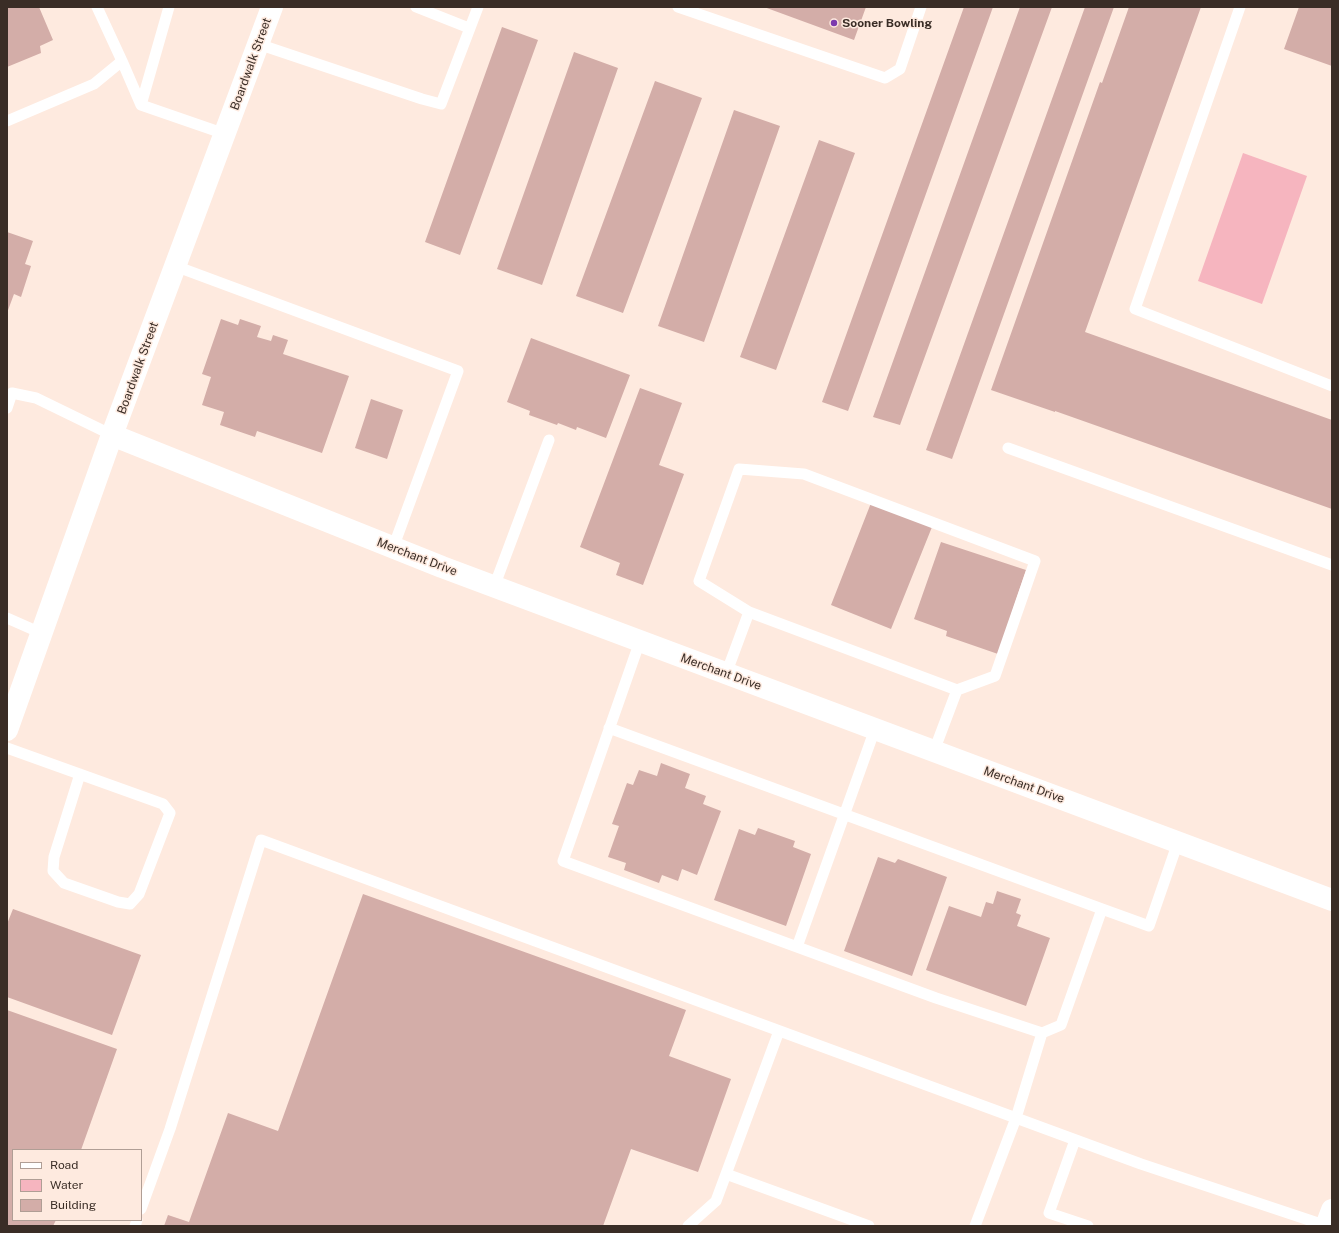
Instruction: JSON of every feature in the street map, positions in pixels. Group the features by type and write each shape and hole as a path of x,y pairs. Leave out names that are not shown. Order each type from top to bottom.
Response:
{"street":[{"name":"Boardwalk Street","path":"7,730 112,435 272,7"},
{"name":"Merchant Drive","path":"112,435 494,587 1332,900"},
{"path":"1326,1226 1332,1210"}],"lane":[{"path":"97,7 141,104 225,134"},
{"path":"141,104 170,7"},
{"path":"416,7 469,28"},
{"path":"258,44 441,104 478,7"},
{"path":"678,7 885,78 900,69 921,7"},
{"path":"1240,7 1135,309 1332,386"},
{"path":"7,121 94,84 122,61"},
{"path":"175,266 458,371 393,548"},
{"path":"7,408 12,393 36,398 112,435"},
{"path":"494,587 549,440"},
{"path":"1008,448 1332,566"},
{"path":"739,469 804,474 1035,561 994,676 956,690 749,612 698,581 739,469"},
{"path":"726,674 749,612"},
{"path":"7,618 41,633"},
{"path":"640,641 563,861 936,998 1042,1033 1061,1025 1102,909"},
{"path":"934,751 956,690"},
{"path":"609,728 1149,926 1178,842"},
{"path":"797,947 875,729"},
{"path":"7,748 80,774 163,804 170,813 139,894 130,904 118,902 64,883 53,871 54,857 80,774"},
{"path":"142,1206 170,1129 261,840 1141,1164 1326,1226"},
{"path":"688,1226 716,1201 779,1031"},
{"path":"975,1226 1016,1118 1042,1033"},
{"path":"1075,1140 1049,1213 1088,1226"},
{"path":"726,1174 869,1226"}],"water":[{"path":"1243,153 1307,176 1262,304 1198,281"}],"building":[{"path":"7,7 39,7 53,40 40,46 41,53 7,67"},
{"name":"Sooner Bowling","path":"764,7 866,7 854,40"},
{"path":"964,7 993,7 848,411 822,402"},
{"path":"1020,7 1052,7 900,425 873,417"},
{"path":"1085,7 1114,7 952,459 926,450"},
{"path":"1129,7 1201,7 1085,332 1332,420 1332,509 1055,411 991,390 1100,82 1102,83"},
{"path":"1299,7 1332,7 1332,66 1284,49"},
{"path":"502,27 538,40 460,255 425,242"},
{"path":"574,52 618,68 542,285 497,269"},
{"path":"655,81 702,98 623,313 576,296"},
{"path":"734,110 780,126 704,342 658,326"},
{"path":"819,140 855,153 776,370 740,357"},
{"path":"7,232 33,241 25,264 31,266 21,297 14,294 7,313"},
{"path":"221,319 238,325 240,319 261,326 257,337 271,341 273,335 288,340 283,354 349,376 322,453 257,431 255,437 220,425 224,412 202,405 211,377 202,374"},
{"path":"531,338 630,375 606,438 577,427 576,430 529,415 530,411 507,402"},
{"path":"640,388 682,403 659,465 684,474 643,585 616,575 620,563 580,547"},
{"path":"371,399 403,410 387,459 355,448"},
{"path":"871,503 932,527 891,629 831,605"},
{"path":"941,542 1026,570 998,654 946,636 947,631 914,619"},
{"path":"661,763 690,774 685,788 706,796 703,804 721,811 697,875 682,869 678,881 662,875 659,883 624,870 626,863 608,857 619,826 612,824 627,783 633,785 639,770 657,776"},
{"path":"758,828 795,841 793,847 811,854 786,926 714,900 739,829 755,835"},
{"path":"878,857 895,863 898,859 947,877 912,976 844,951"},
{"path":"997,891 1021,899 1016,913 1021,915 1017,926 1050,938 1026,1006 926,970 949,906 981,917 986,902 993,904"},
{"path":"363,894 686,1010 669,1056 731,1079 698,1172 631,1149 603,1226 164,1226 168,1215 189,1222 228,1113 278,1131"},
{"path":"13,909 141,955 112,1035 7,997 7,924"},
{"path":"7,1010 117,1049 81,1149 12,1149 12,1221 56,1221 53,1226 7,1226"}],"place":[{"name":"Sooner Bowling","path":"834,23"}]}
